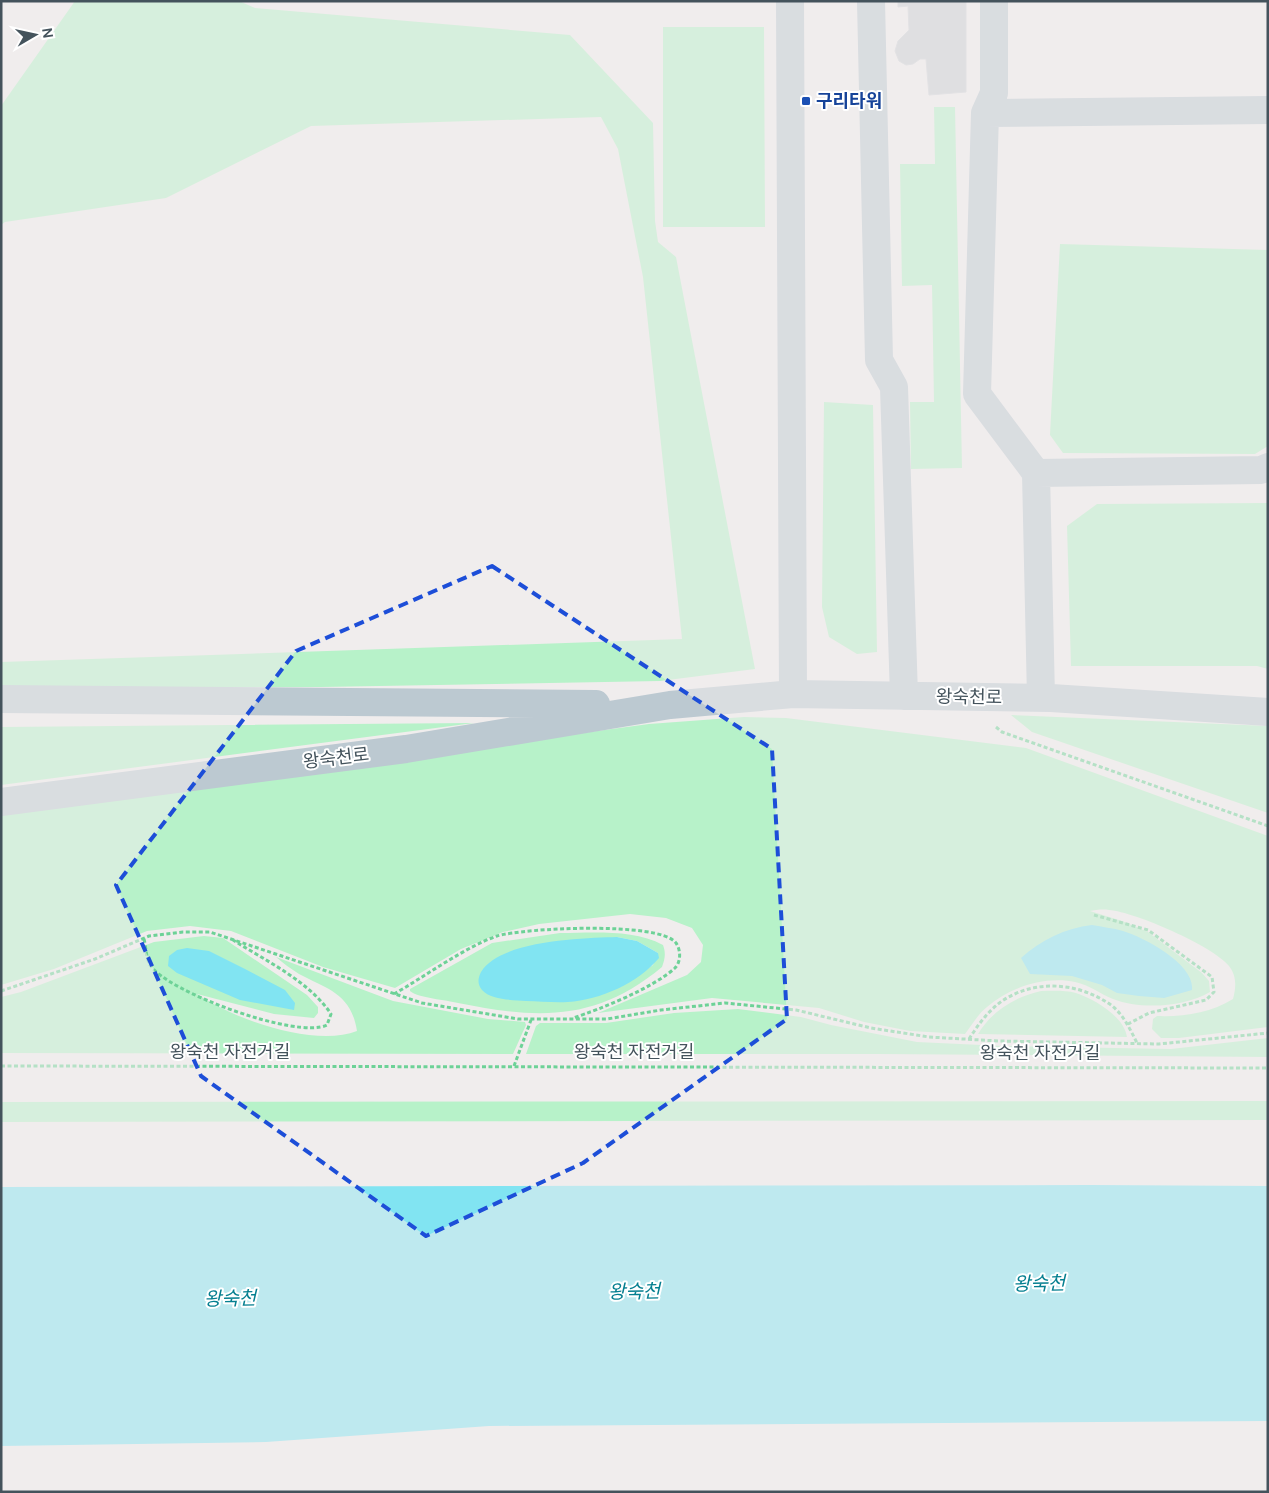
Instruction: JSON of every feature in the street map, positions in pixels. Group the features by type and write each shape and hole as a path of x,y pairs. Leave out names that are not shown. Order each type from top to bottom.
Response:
{"street":[{"path":"790,1 793,694"},
{"path":"871,1 879,360 894,387 904,696"},
{"path":"994,1 994,93 985,113 977,394 1036,473 1041,698"},
{"path":"985,113 1268,110"},
{"path":"1036,473 1261,470 1268,467"},
{"name":"왕숙천로","path":"1,802 406,749 670,705 793,694 1041,698 1268,712"},
{"name":"왕숙천로","path":"1,700 670,705"}],"path":[{"path":"964,697 1002,732 1268,826"},
{"path":"1094,915 1148,930 1212,977 1214,992 1206,1000 1149,1014 1128,1024"},
{"path":"394,995 455,958 498,936 564,928 624,928 671,938 677,944 679,958 676,967 638,990 598,1010 568,1020"},
{"path":"1,991 94,959 144,938 183,932 210,932 422,1003 532,1019 607,1020 661,1010 725,1003 796,1010 871,1028 910,1034 969,1039 1159,1044 1268,1034"},
{"path":"144,938 150,964 169,982 188,992 263,1020 294,1028 314,1029 327,1025 331,1014 322,1001 275,966 228,938"},
{"path":"969,1039 986,1016 1000,1002 1026,990 1044,985 1083,991 1112,1005 1128,1024 1136,1043"},
{"path":"514,1066 532,1019"},
{"name":"왕숙천 자전거길","path":"1,1066 1268,1068"}],"highlighted area":[{"path":"492,566 772,749 787,1019 583,1163 426,1236 201,1076 116,885 296,651"}],"green space":[{"path":"75,1 239,1 255,8 570,35 653,123 655,221 658,242 676,257 755,669 660,681 321,687 1,688 1,662 682,639 643,277 618,149 601,117 311,126 166,198 5,222 1,225 1,106"},
{"path":"663,27 764,27 765,227 663,227"},
{"path":"934,107 955,107 962,468 911,469 910,402 934,402 932,285 902,286 900,164 935,164"},
{"path":"1060,244 1268,250 1268,446 1255,454 1063,453 1050,435"},
{"path":"824,402 873,405 877,652 857,654 829,637 822,607"},
{"path":"1268,503 1268,669 1257,666 1071,666 1067,526 1097,504"},
{"path":"1011,715 1268,726 1268,813 1032,732"},
{"path":"744,717 786,718 1026,748 1268,836 1268,1027 1179,1038 1161,1038 1152,1029 1153,1019 1157,1016 1177,1016 1206,1011 1224,1004 1233,999 1235,978 1229,966 1220,958 1191,940 1154,923 1121,912 1104,910 1090,911 1148,932 1202,973 1209,981 1210,992 1175,1004 1149,1006 1113,999 1075,982 1040,982 1017,989 996,1000 981,1013 965,1034 910,1031 864,1022 819,1008 712,998 598,1013 687,975 701,962 703,945 692,928 666,918 630,914 539,924 503,932 461,949 395,988 323,967 231,931 190,926 147,931 54,969 1,985 1,811 649,724"},
{"path":"474,723 1,785 1,727"},
{"path":"560,933 613,933 639,936 663,945 665,956 662,967 638,985 614,998 590,1007 565,1012 514,1012 426,997 410,991 410,989 492,943","holes":["617,937 637,941 658,953 653,965 622,986 567,1002 497,997"]},
{"path":"204,936 223,938 307,995 318,1007 318,1013 314,1018 274,1014 197,994 231,1013 275,1028 319,1036 340,1035 357,1031 354,1018 343,1000 328,989 296,972 276,957 393,1001 488,1019 525,1022 526,1025 513,1054 1,1053 1,997 21,992 154,942"},
{"path":"1041,991 1072,992 1091,999 1114,1015 1125,1029 1127,1037 978,1034 990,1018 1005,1006 1022,997"},
{"path":"738,1009 801,1017 831,1025 917,1042 1003,1046 1171,1049 1268,1038 1268,1057 526,1054 536,1026 540,1023 606,1023 674,1013"},
{"path":"1268,1101 1268,1120 1,1122 1,1102"}],"water":[{"path":"1092,925 1132,934 1167,953 1186,971 1191,980 1192,990 1164,998 1139,996 1117,993 1102,985 1072,976 1030,974 1021,958 1045,940 1072,929"},
{"path":"617,937 637,941 658,953 659,958 640,975 618,989 605,994 580,1001 526,1001 491,996 479,986 481,972 491,961 506,953 524,947 564,940"},
{"path":"187,948 209,951 285,990 295,1003 294,1010 240,1000 177,973 168,966 169,956 177,950"},
{"name":"왕숙천","path":"1268,1186 1268,1421 489,1426 266,1442 1,1446 1,1187"}],"building":[{"path":"898,1 966,1 966,92 929,95 926,59 920,59 913,64 906,65 899,61 895,51 898,41 909,30 908,6 898,7"}],"place":[{"name":"구리타워","path":"806,101"}]}
